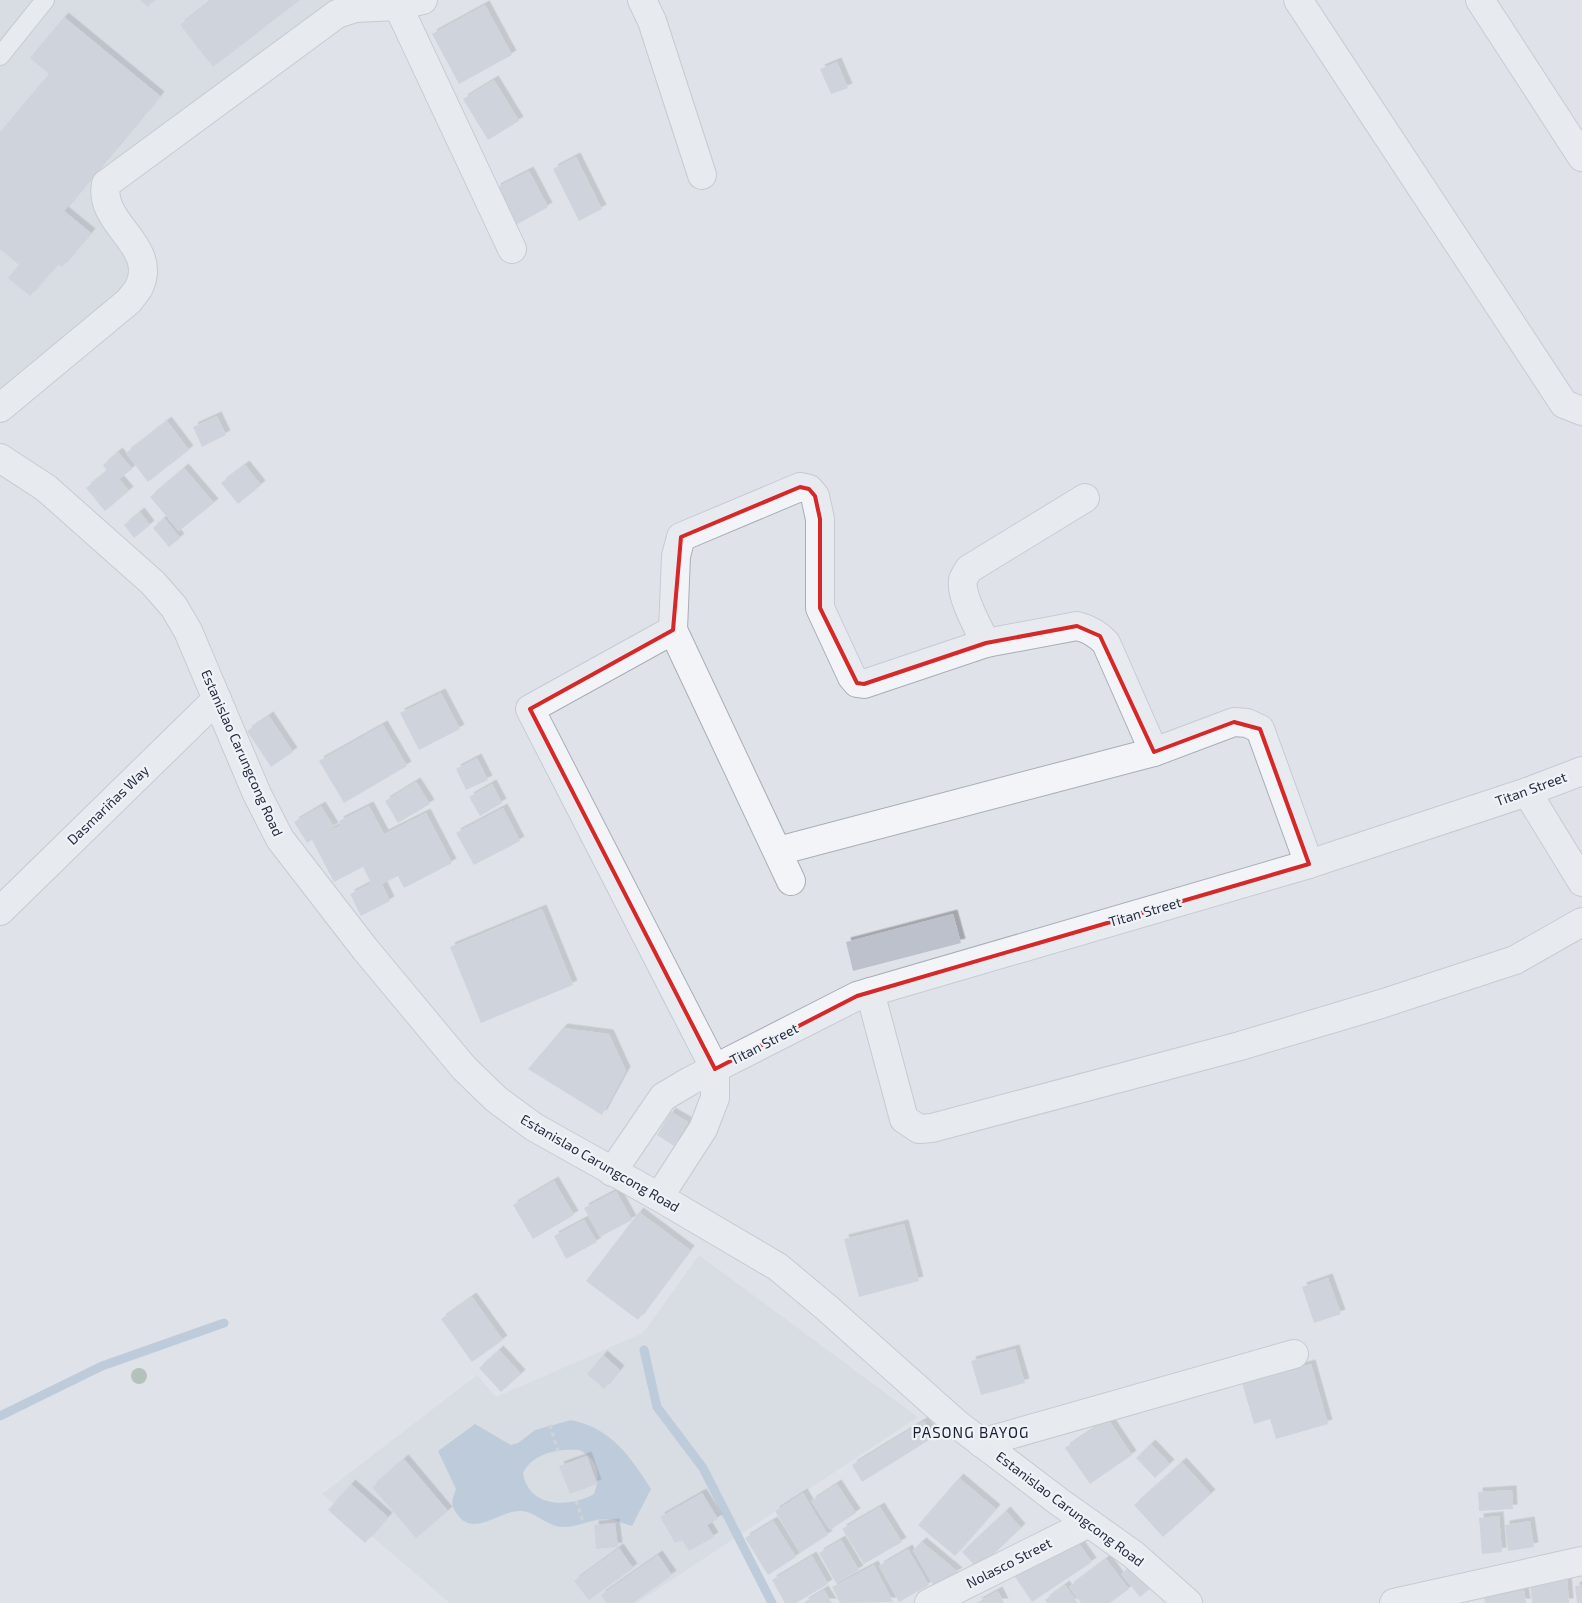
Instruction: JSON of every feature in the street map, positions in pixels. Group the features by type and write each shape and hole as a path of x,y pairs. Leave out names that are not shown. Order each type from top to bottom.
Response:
{"street":[{"path":"642,0 652,21 702,175"},
{"path":"1298,0 1564,404 1580,414"},
{"path":"1480,0 1582,158"},
{"path":"0,408 129,302 140,285 143,271 141,256 107,208 104,193 106,184 338,14 355,8 411,3 512,249"},
{"name":"Estanislao Carungcong Road","path":"0,458 46,488 153,584 174,607 188,631 257,794 280,839 365,949 464,1068 496,1099 534,1127 612,1172 659,1196 778,1268 827,1308 957,1424 1134,1555 1188,1603"},
{"path":"791,881 673,630 676,556 681,537 800,487 810,489 815,496 820,519 820,608 852,678 857,683 864,684 986,643 1077,626 1086,628 1100,636 1120,671 1154,752"},
{"path":"986,643 973,617 964,591 963,580 969,569 1085,498"},
{"path":"659,1196 703,1129 715,1098 715,1069 530,709 673,630"},
{"name":"Dasmariñas Way","path":"0,911 217,699"},
{"path":"778,851 1154,752 1234,722 1247,723 1260,729 1309,864"},
{"name":"Titan Street","path":"612,1172 663,1097 690,1081 857,996 1309,864 1527,792 1582,770"},
{"path":"1527,792 1582,882"},
{"path":"870,992 904,1119 919,1129 932,1128 1240,1046 1381,1004 1515,960 1582,922"},
{"path":"981,1443 1294,1354"},
{"name":"Nolasco Street","path":"929,1603 1089,1523"},
{"path":"1394,1603 1582,1561"}],"lane":[{"path":"0,56 45,0"}],"path":[{"path":"550,1425 558,1451"},
{"path":"576,1501 584,1524"}],"highlighted area":[{"path":"800,487 809,489 815,496 820,519 820,608 857,683 864,684 986,643 1077,626 1100,636 1154,752 1234,722 1260,729 1309,864 857,996 715,1069 530,709 673,630 681,537"}],"shaded area":[{"path":"0,0 339,0 100,177 91,192 93,209 134,266 133,283 0,393"},
{"path":"699,1255 918,1417 637,1603 450,1603 322,1494 477,1375 496,1397 643,1333"}],"water":[{"path":"571,1420 597,1430 618,1445 635,1465 651,1489 632,1526 606,1519 561,1527 522,1511 505,1514 479,1524 471,1524 464,1521 453,1508 456,1489 438,1451 475,1424 511,1445 518,1443 535,1430","holes":["563,1450 579,1450 594,1462 596,1468 597,1480 594,1494 573,1502 551,1502 541,1499 527,1485 523,1473 527,1466 540,1457"]}],"building":[{"path":"140,0 154,0 148,7"},
{"path":"212,0 300,0 213,67 180,25"},
{"path":"485,5 512,55 459,84 432,34"},
{"path":"64,17 160,96 64,211 91,233 62,267 58,264 30,296 8,278 19,265 0,249 0,132 49,74 30,58"},
{"path":"837,62 848,88 831,94 820,69"},
{"path":"494,80 519,121 488,140 463,99"},
{"path":"576,157 602,209 579,221 553,169"},
{"path":"529,171 548,207 516,225 496,188"},
{"path":"217,416 226,435 202,447 193,427"},
{"path":"167,421 189,450 148,482 126,453"},
{"path":"118,452 132,469 119,479 129,491 105,511 86,488 107,471 103,465"},
{"path":"245,465 261,485 238,504 221,483"},
{"path":"184,468 214,503 179,531 150,497"},
{"path":"140,512 150,525 134,538 124,525"},
{"path":"164,518 180,538 169,547 153,528"},
{"path":"441,693 460,729 419,750 400,713"},
{"path":"269,716 293,752 271,767 247,731"},
{"path":"383,725 407,766 344,803 319,761"},
{"path":"477,758 488,780 466,790 456,769"},
{"path":"416,782 430,804 398,823 385,801"},
{"path":"492,784 502,803 480,816 469,797"},
{"path":"321,806 334,827 317,837 341,825 339,821 369,806 384,834 426,813 452,863 404,888 398,876 382,884 390,901 361,916 350,894 371,883 363,867 334,882 312,840 307,843 294,822"},
{"path":"503,808 520,841 474,865 456,833"},
{"path":"542,909 573,985 481,1023 450,947"},
{"path":"953,914 961,943 853,971 846,942"},
{"path":"563,1028 609,1034 626,1071 602,1115 528,1069"},
{"path":"671,1112 688,1122 674,1146 657,1135"},
{"path":"554,1181 574,1215 533,1239 513,1205"},
{"path":"616,1191 632,1220 600,1237 584,1208"},
{"path":"639,1212 690,1250 638,1320 586,1281"},
{"path":"584,1220 597,1242 566,1259 554,1236"},
{"path":"904,1224 919,1281 859,1297 844,1239"},
{"path":"1328,1278 1341,1314 1314,1323 1302,1287"},
{"path":"472,1297 503,1340 472,1362 441,1319"},
{"path":"1015,1349 1025,1383 981,1395 971,1361"},
{"path":"499,1350 521,1374 501,1392 479,1368"},
{"path":"603,1355 620,1370 604,1389 587,1374"},
{"path":"1311,1364 1328,1424 1276,1439 1270,1419 1254,1424 1242,1383"},
{"path":"1108,1419 1132,1455 1090,1484 1065,1448"},
{"path":"924,1421 934,1437 862,1482 852,1465"},
{"path":"1151,1444 1170,1464 1155,1478 1136,1458"},
{"path":"587,1456 597,1484 570,1494 559,1466"},
{"path":"404,1459 448,1511 416,1538 372,1487"},
{"path":"1182,1462 1211,1494 1163,1537 1134,1505"},
{"path":"959,1478 996,1509 955,1556 918,1525"},
{"path":"351,1484 388,1517 365,1543 328,1510"},
{"path":"837,1484 856,1513 830,1530 811,1501"},
{"path":"1512,1490 1513,1509 1479,1511 1478,1492"},
{"path":"702,1493 718,1519 707,1525 714,1537 689,1551 682,1540 675,1543 660,1517"},
{"path":"803,1493 828,1535 800,1553 775,1511"},
{"path":"880,1507 902,1542 864,1564 842,1529"},
{"path":"1006,1511 1021,1528 978,1569 962,1552"},
{"path":"1499,1516 1502,1552 1482,1554 1479,1518"},
{"path":"773,1521 796,1557 768,1575 745,1538"},
{"path":"1530,1521 1534,1547 1508,1551 1505,1525"},
{"path":"615,1523 618,1547 596,1549 594,1525"},
{"path":"1073,1535 1092,1562 1032,1602 1013,1574"},
{"path":"841,1540 859,1570 836,1583 819,1553"},
{"path":"922,1542 958,1572 934,1587 913,1550"},
{"path":"619,1548 633,1568 589,1600 574,1581"},
{"path":"908,1549 929,1585 899,1602 879,1566"},
{"path":"658,1555 672,1575 633,1603 607,1603 601,1595"},
{"path":"812,1556 828,1584 796,1603 785,1603 772,1580"},
{"path":"1106,1559 1129,1589 1110,1603 1081,1603 1069,1587"},
{"path":"1133,1564 1152,1587 1140,1597 1121,1574"},
{"path":"874,1565 893,1602 840,1603 832,1587"},
{"path":"1567,1578 1569,1603 1532,1603 1530,1580"},
{"path":"1523,1584 1526,1603 1485,1603 1483,1589"},
{"path":"1065,1585 1078,1603 1047,1603 1045,1600"},
{"path":"1582,1585 1582,1603 1577,1603 1575,1586"},
{"path":"824,1590 832,1603 803,1603"},
{"path":"998,1591 1004,1603 976,1603"}],"waterway":[{"path":"0,1416 102,1366 224,1323"},
{"path":"644,1350 657,1407 703,1468 772,1603"}],"district":[{"name":"PASONG BAYOG","path":"971,1433"}]}
